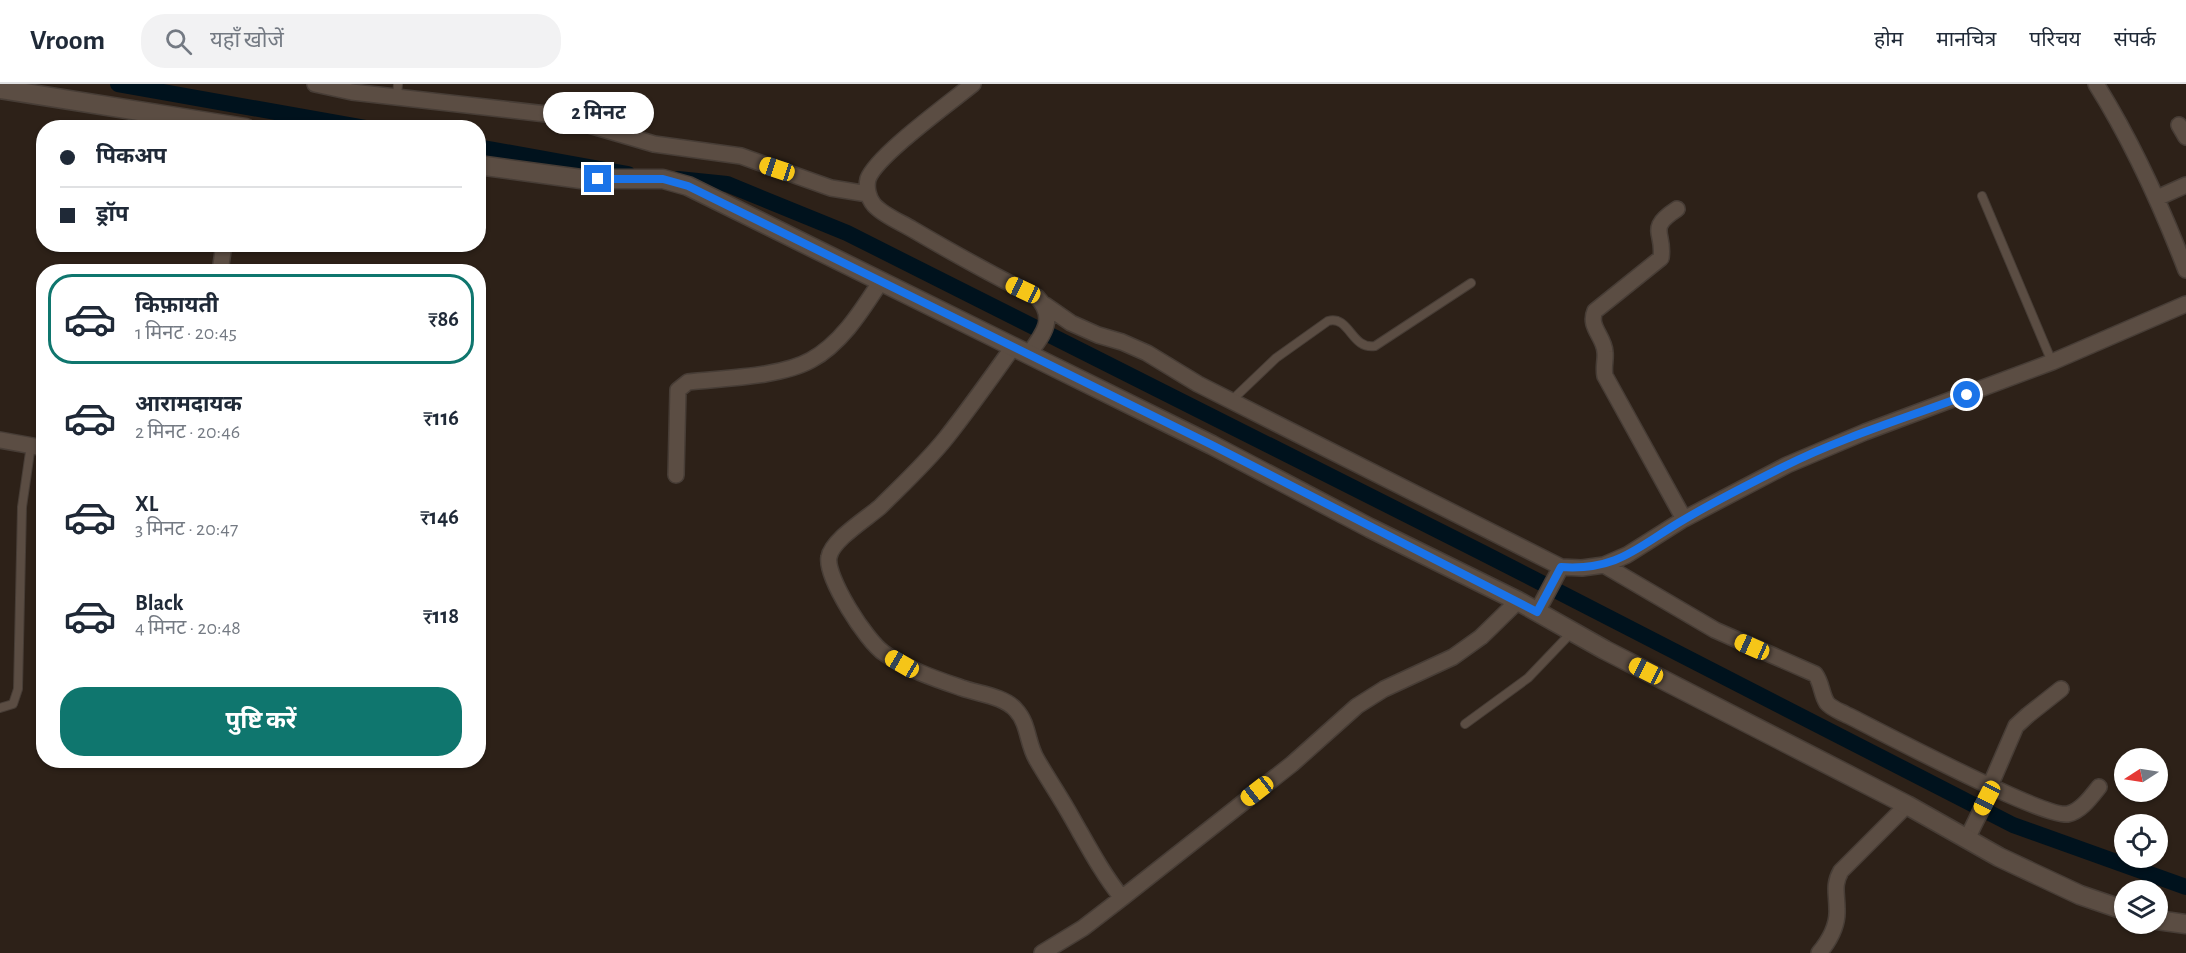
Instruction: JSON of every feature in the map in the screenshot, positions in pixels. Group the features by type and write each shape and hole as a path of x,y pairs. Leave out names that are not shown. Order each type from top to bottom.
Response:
{"street":[{"path":"315,84 352,92 397,90 555,114 654,144 741,156 831,188 868,194"},
{"path":"973,84 906,138 875,167 868,180 868,194 874,205 933,242 1037,297 1071,323 1148,353 1190,379 1557,573 1604,565 1627,555 1684,519 1797,461 1865,432 2052,362 2186,304"},
{"path":"2096,84 2138,156 2186,270"},
{"path":"0,89 200,120"},
{"path":"486,166 581,179 663,179 688,186 1212,445 1359,522 1518,601 1540,605 1572,632 1907,805 1999,857 2080,895 2114,907"},
{"path":"2157,198 2186,185"},
{"path":"1677,209 1659,224 1661,258 1595,311 1592,318 1605,352 1603,367 1605,376 1684,519"},
{"path":"676,475 678,390 682,385 688,382 787,369 811,360 847,330 881,281"},
{"path":"1045,305 1047,321 1040,339 1021,351 921,466 874,512 834,545 829,555 828,566 833,580 862,630 882,652 902,664 962,688 1001,700 1015,708 1024,722 1036,759 1090,852 1122,898"},
{"path":"0,440 36,446"},
{"path":"1604,565 1715,630 1815,674 1820,680 1824,697 1829,705 1989,792 2057,814 2069,814 2080,808 2099,787"},
{"path":"1540,605 1557,573"},
{"path":"1042,953 1083,928 1122,898 1292,764 1357,706 1384,689 1453,657 1480,637 1518,601"},
{"path":"1967,839 2016,726 2061,689"},
{"path":"1823,951 1837,918 1835,881 1841,871 1907,805"},
{"path":"2168,922 2186,924"}],"lane":[{"path":"1982,196 2052,362"},
{"path":"1231,401 1276,358 1328,321 1340,322 1360,344 1367,347 1376,346 1471,283"},
{"path":"0,708 13,704 18,689 22,507 36,450"},
{"path":"1465,724 1503,699 1528,678 1572,632"}],"waterway":[{"path":"118,84 320,120"},
{"path":"486,148 628,174"},
{"path":"678,179 727,184 847,233 1483,553 2013,825 2186,887"}],"route":[{"path":"598,179 663,179 688,186 1212,445 1537,612 1561,567 1582,568 1604,565 1627,555 1684,519 1787,465 1865,432 1967,395"}]}
